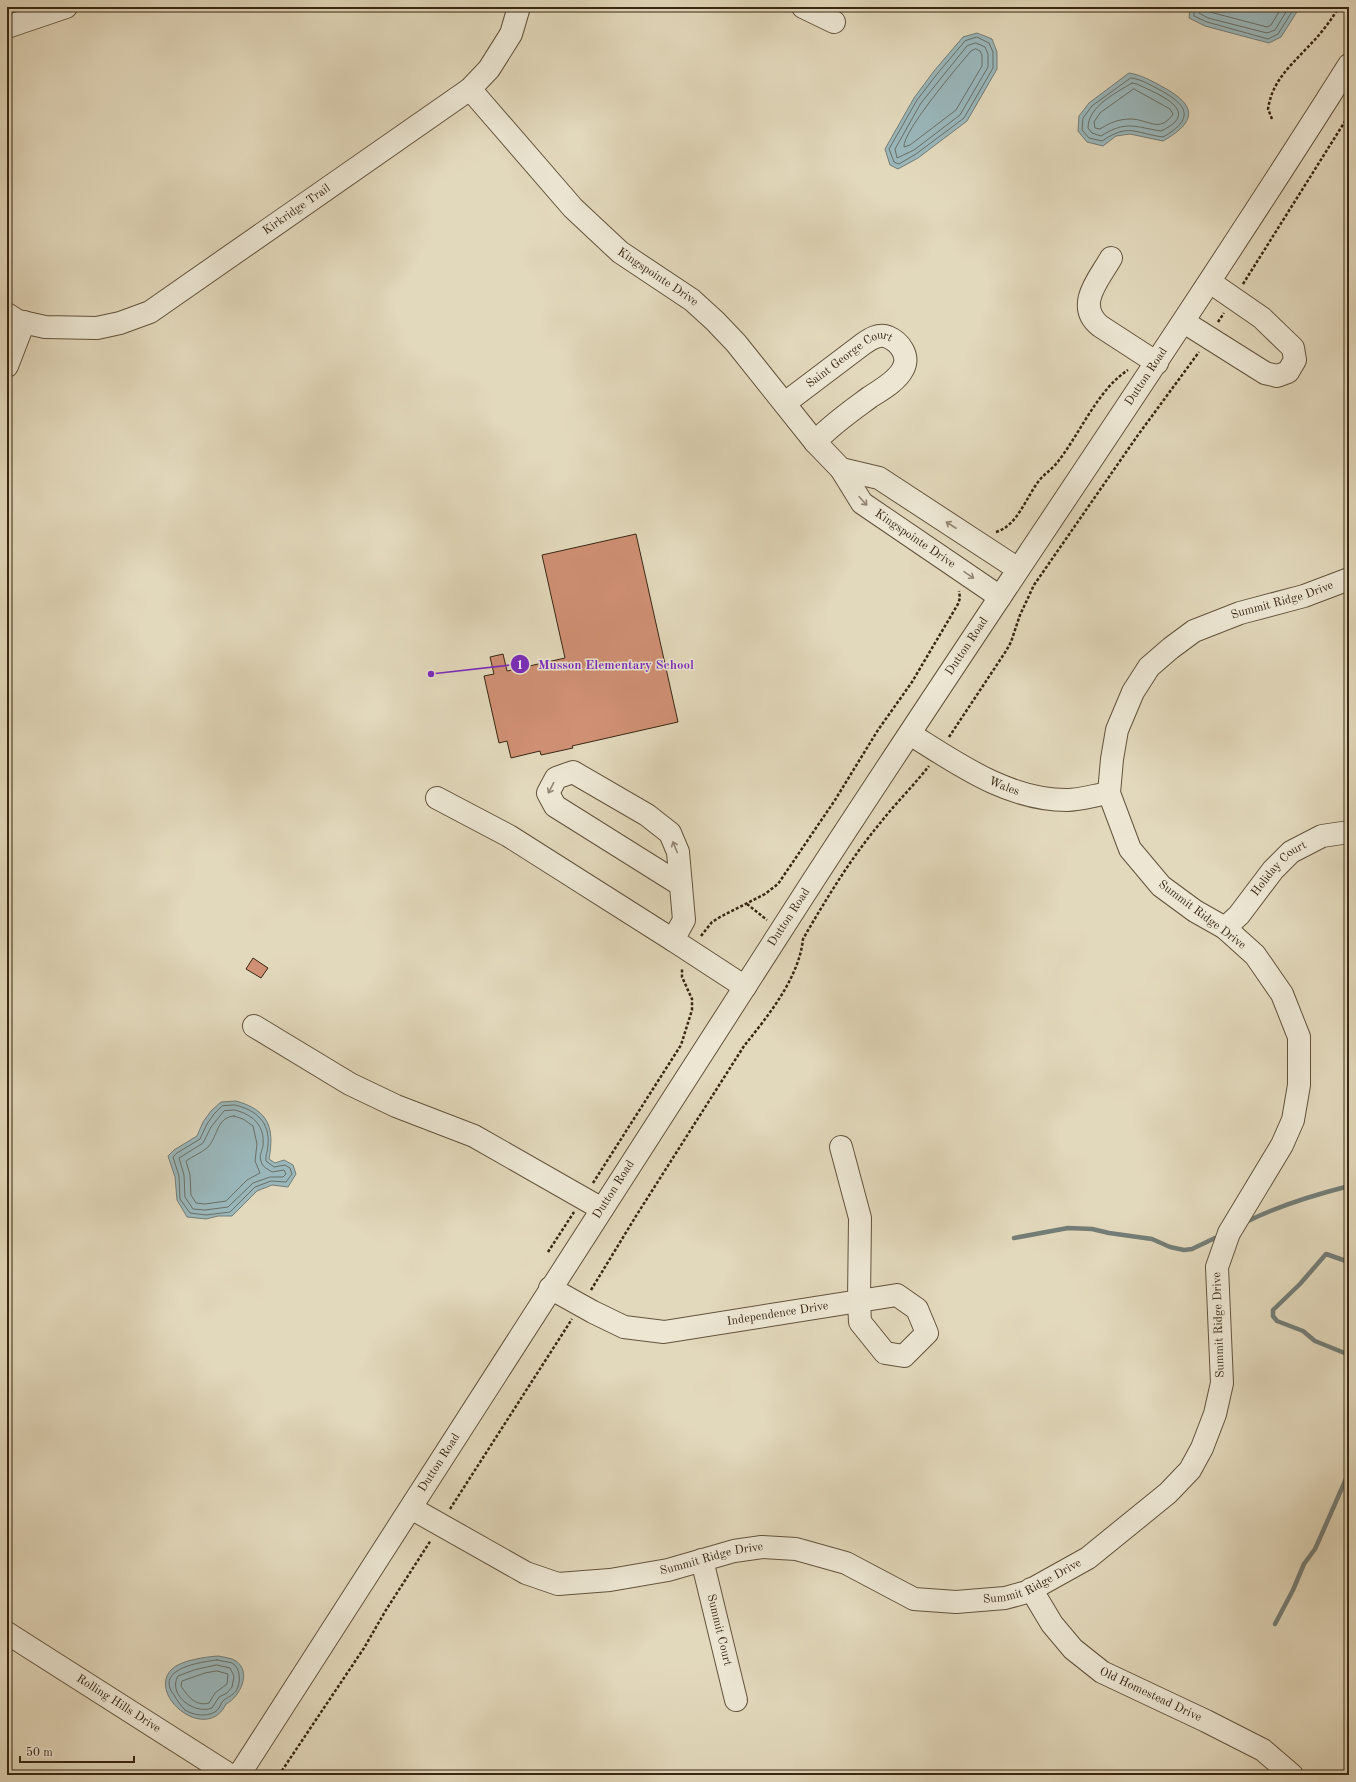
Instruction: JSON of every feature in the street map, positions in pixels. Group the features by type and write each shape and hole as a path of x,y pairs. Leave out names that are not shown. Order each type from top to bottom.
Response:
{"street":[{"path":"7,26 66,7"},
{"name":"Kirkridge Trail","path":"15,318 45,327 97,328 120,323 150,312 470,89 489,69 511,34 519,7"},
{"path":"803,7 834,22"},
{"name":"Dutton Road","path":"239,1775 744,987 1153,360 1184,322 1349,65"},
{"name":"Kingspointe Drive","path":"470,89 573,208 620,252 692,300 736,343 760,375 785,403 815,442 841,469 862,503 1000,596"},
{"path":"1111,258 1092,288 1088,299 1090,312 1095,322 1100,326 1153,360"},
{"path":"1184,322 1265,373 1277,376 1288,372 1295,360 1293,348 1262,318 1210,282"},
{"path":"7,366 15,318"},
{"name":"Saint George Court","path":"785,403 863,344 875,337 884,336 894,340 902,348 905,360 903,370 890,382 829,427 815,442"},
{"path":"841,469 879,478 1018,569"},
{"name":"Summit Ridge Drive","path":"411,1508 526,1573 558,1584 610,1580 668,1570 734,1551 762,1547 796,1549 846,1563 914,1598 956,1602 1005,1598 1031,1589 1088,1558 1168,1493 1190,1470 1202,1448 1215,1414 1222,1383 1217,1267 1229,1233 1282,1145 1293,1120 1299,1085 1299,1037 1282,994 1255,954 1225,928 1195,911 1161,886 1130,849 1109,793 1117,730 1132,692 1149,667 1194,631 1240,613 1304,596 1349,579"},
{"name":"Wales","path":"910,734 991,782 1028,796 1067,800 1109,793"},
{"path":"673,940 684,920 681,885 678,852 670,833 647,815 573,772 556,778 548,793 555,806 681,885"},
{"path":"437,798 509,836 744,987"},
{"name":"Holiday Court","path":"1225,928 1238,915 1274,870 1291,852 1322,836 1349,832"},
{"path":"254,1026 350,1084 396,1106 474,1136 602,1208"},
{"name":"Independence Drive","path":"550,1288 581,1306 624,1327 664,1332 859,1301 860,1218 841,1147"},
{"name":"Summit Court","path":"702,1560 736,1700"},
{"name":"Old Homestead Drive","path":"1031,1589 1052,1624 1073,1649 1102,1672 1206,1721 1263,1750 1292,1775"},
{"name":"Rolling Hills Drive","path":"7,1633 230,1775"}],"path":[{"path":"1272,119 1268,109 1276,84 1285,70 1319,36 1339,7"},
{"path":"279,1775 364,1648 386,1610 478,1464 581,1306 733,1063 761,1025 790,979 802,952 803,939 848,866 881,821 911,789 939,752 1006,651 1034,585 1138,435 1209,337 1349,115"},
{"path":"982,545 989,535 1006,527 1013,520 1038,482 1056,464 1116,379 1153,360"},
{"path":"548,1252 680,1045 692,1010 692,999 682,977 682,967 702,933 712,922 732,910 766,894 778,884 813,834 878,730 912,682 923,660 954,611 960,598 958,583 964,572"},
{"path":"747,904 765,918"}],"water":[{"path":"1190,7 1300,7 1281,37 1269,43 1205,26 1189,18"},
{"path":"977,33 992,39 997,52 997,69 967,121 918,158 898,169 890,165 885,149 914,98 934,71 963,37"},
{"path":"1129,73 1141,76 1153,82 1181,99 1189,112 1188,119 1183,126 1163,141 1130,134 1116,136 1103,146 1087,142 1078,131 1079,116 1089,103"},
{"path":"236,1101 256,1109 267,1121 271,1138 269,1159 275,1163 284,1160 293,1165 296,1174 288,1187 272,1185 257,1191 232,1216 218,1216 206,1219 187,1217 177,1200 175,1177 168,1156 174,1150 197,1136 203,1122 211,1111 221,1102"},
{"path":"218,1656 234,1660 241,1666 244,1678 240,1690 217,1715 206,1719 194,1718 182,1712 173,1703 167,1692 166,1681 171,1670 187,1661"}],"building":[{"path":"636,534 678,722 572,746 573,748 541,755 540,751 511,758 507,741 499,743 484,676 494,674 490,657 503,654 507,671 565,658 542,555"},
{"path":"253,958 268,968 261,978 246,969"}],"waterway":[{"path":"1248,1221 1297,1201 1349,1186"},
{"path":"1014,1238 1068,1228 1092,1229 1152,1239 1170,1247 1184,1250 1192,1249 1215,1238"},
{"path":"1349,1262 1326,1254 1300,1284 1273,1310 1273,1316 1277,1321 1303,1331 1315,1341 1347,1354 1349,1357"},
{"path":"1275,1624 1293,1590 1304,1564 1315,1549 1349,1472"}],"place":[{"name":"Musson Elementary School","path":"431,674"}]}
